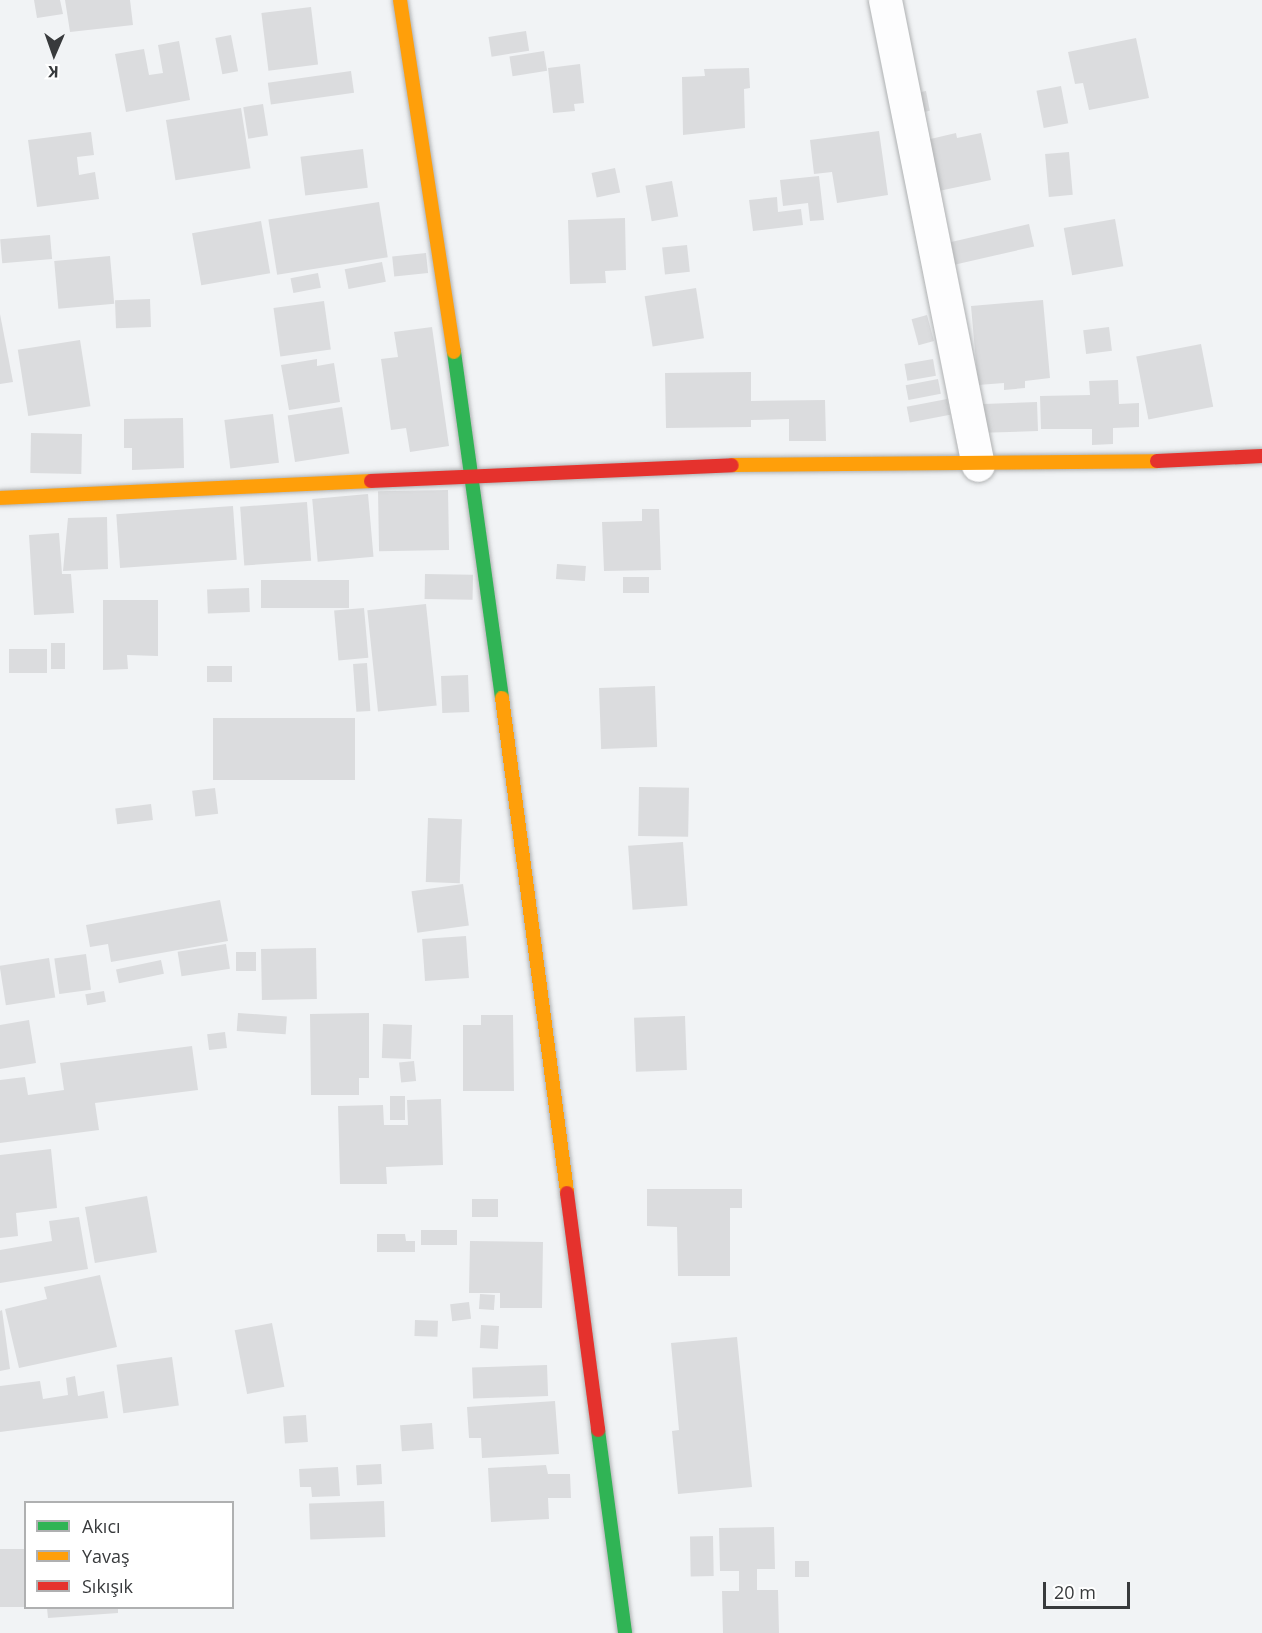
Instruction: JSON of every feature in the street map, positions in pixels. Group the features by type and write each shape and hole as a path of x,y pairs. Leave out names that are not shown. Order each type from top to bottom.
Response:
{"street":[{"path":"400,0 473,474 625,1633"},
{"path":"885,0 978,465"},
{"path":"0,498 703,465 978,465 1262,456"}],"building":[{"path":"34,0 60,0 63,14 37,18"},
{"path":"65,0 130,0 133,25 70,32"},
{"path":"311,7 318,65 268,71 261,13"},
{"path":"526,31 529,51 492,57 488,37"},
{"path":"231,35 238,71 222,74 215,38"},
{"path":"1136,38 1149,98 1089,110 1083,83 1075,84 1068,52"},
{"path":"179,41 190,100 126,112 115,54 144,49 149,75 163,73 158,45"},
{"path":"544,51 547,71 513,76 509,56"},
{"path":"580,64 584,103 574,104 575,111 553,113 548,68"},
{"path":"749,68 750,88 744,89 745,128 683,135 682,77 705,76 704,69"},
{"path":"351,71 354,93 271,104 268,83"},
{"path":"1061,86 1068,123 1044,128 1036,91"},
{"path":"926,91 930,111 913,114 909,94"},
{"path":"263,104 268,136 248,139 243,107"},
{"path":"241,108 251,168 175,180 166,120"},
{"path":"879,131 888,195 837,203 832,172 814,174 810,140"},
{"path":"91,132 94,155 77,157 79,175 95,172 99,199 37,207 28,140"},
{"path":"956,133 957,138 981,133 991,180 934,192 922,141"},
{"path":"363,149 368,188 305,195 300,157"},
{"path":"1069,152 1073,195 1049,197 1045,154"},
{"path":"615,168 620,192 597,197 592,173"},
{"path":"819,176 824,220 810,221 808,203 783,206 780,180"},
{"path":"672,181 678,216 652,221 645,186"},
{"path":"777,197 778,212 801,209 803,225 753,231 749,200"},
{"path":"379,202 388,257 277,275 268,220"},
{"path":"625,218 626,270 605,271 606,283 570,284 568,220"},
{"path":"1115,219 1123,266 1072,275 1064,228"},
{"path":"261,221 270,273 201,285 192,233"},
{"path":"1029,224 1034,246 944,267 938,245"},
{"path":"50,235 52,259 2,263 0,239"},
{"path":"687,245 690,272 665,274 662,248"},
{"path":"426,253 428,273 394,276 392,257"},
{"path":"110,256 114,304 58,309 54,261"},
{"path":"382,262 386,282 349,289 345,269"},
{"path":"318,273 321,288 293,293 291,278"},
{"path":"696,288 704,338 653,347 645,296"},
{"path":"150,299 151,327 116,328 115,300"},
{"path":"1043,300 1050,378 1025,381 1025,388 1004,390 1004,383 978,385 971,306"},
{"path":"324,301 331,350 280,357 273,308"},
{"path":"0,314 13,382 0,384"},
{"path":"927,315 934,341 919,345 912,319"},
{"path":"432,327 449,446 410,452 406,428 391,430 381,359 398,357 394,332"},
{"path":"1109,327 1112,351 1086,354 1083,330"},
{"path":"80,340 90,406 28,416 18,350"},
{"path":"1201,344 1213,407 1148,419 1136,357"},
{"path":"317,359 317,366 334,363 340,402 289,410 281,365"},
{"path":"933,359 936,376 907,381 904,364"},
{"path":"751,372 751,401 825,400 826,441 789,441 789,419 751,420 751,427 666,428 665,373"},
{"path":"938,379 941,394 908,400 906,385"},
{"path":"1118,380 1119,404 1139,403 1139,427 1113,428 1113,444 1092,445 1092,429 1041,429 1040,396 1090,395 1089,381"},
{"path":"947,399 950,415 910,423 907,407"},
{"path":"1037,402 1038,431 984,433 983,404"},
{"path":"342,407 349,453 295,462 288,416"},
{"path":"273,414 279,463 230,469 224,420"},
{"path":"183,418 184,468 132,470 132,448 124,448 124,419"},
{"path":"31,433 82,434 81,474 30,473"},
{"path":"448,490 449,550 379,551 378,491"},
{"path":"368,494 373,557 318,562 312,499"},
{"path":"307,502 311,561 244,566 240,507"},
{"path":"233,506 237,560 120,568 116,514"},
{"path":"642,509 659,509 661,570 604,571 602,522 642,521"},
{"path":"107,517 108,569 63,571 68,518"},
{"path":"59,533 62,574 71,574 74,613 34,615 29,535"},
{"path":"557,564 586,566 585,581 556,579"},
{"path":"425,574 473,575 473,600 425,599"},
{"path":"623,577 649,577 649,593 623,593"},
{"path":"261,580 349,580 349,608 261,608"},
{"path":"249,588 250,612 208,613 207,589"},
{"path":"103,600 158,600 158,656 127,655 128,669 103,670"},
{"path":"426,604 437,705 378,712 367,610"},
{"path":"364,608 368,658 338,660 334,611"},
{"path":"51,643 65,643 65,669 51,669"},
{"path":"9,649 47,649 47,673 9,673"},
{"path":"367,663 370,711 356,712 353,664"},
{"path":"207,666 232,666 232,682 207,682"},
{"path":"468,675 469,712 442,713 441,676"},
{"path":"655,686 657,747 601,749 599,688"},
{"path":"213,718 355,718 355,780 213,780"},
{"path":"639,787 689,788 688,837 638,836"},
{"path":"215,788 218,814 195,817 192,791"},
{"path":"151,804 153,820 117,824 115,808"},
{"path":"428,818 462,819 460,883 426,882"},
{"path":"683,842 687,906 633,910 628,846"},
{"path":"463,884 469,926 417,933 412,891"},
{"path":"220,900 228,941 111,962 108,944 90,947 86,925"},
{"path":"466,936 469,978 425,981 422,939"},
{"path":"226,944 230,969 182,976 178,952"},
{"path":"316,948 317,999 262,1000 261,949"},
{"path":"236,952 256,952 256,971 236,971"},
{"path":"86,954 91,990 59,994 54,958"},
{"path":"49,958 55,998 6,1005 0,966"},
{"path":"161,960 164,974 119,983 116,970"},
{"path":"104,991 106,1002 87,1005 85,994"},
{"path":"238,1013 287,1016 286,1034 237,1031"},
{"path":"369,1013 369,1078 359,1078 359,1095 311,1095 310,1014"},
{"path":"481,1015 513,1015 514,1091 463,1091 463,1025 481,1025"},
{"path":"685,1016 687,1070 636,1072 634,1018"},
{"path":"29,1020 36,1063 0,1069 0,1025"},
{"path":"383,1024 412,1025 411,1059 382,1058"},
{"path":"225,1032 227,1048 209,1050 207,1034"},
{"path":"192,1046 198,1090 95,1103 99,1130 0,1143 0,1080 25,1077 28,1095 64,1090 60,1063"},
{"path":"414,1061 416,1081 401,1082 399,1063"},
{"path":"390,1096 405,1096 405,1120 390,1120"},
{"path":"441,1099 443,1165 386,1167 387,1184 340,1184 338,1106 383,1105 384,1125 408,1125 407,1100"},
{"path":"51,1149 57,1208 16,1213 18,1236 0,1238 0,1155"},
{"path":"647,1189 742,1189 742,1208 730,1208 730,1276 678,1276 677,1227 647,1226"},
{"path":"147,1196 157,1252 95,1263 85,1207"},
{"path":"472,1199 498,1199 498,1217 472,1217"},
{"path":"79,1217 88,1269 0,1283 0,1250 52,1241 49,1221"},
{"path":"421,1230 457,1230 457,1245 421,1245"},
{"path":"377,1234 405,1234 406,1241 415,1241 415,1252 377,1252"},
{"path":"470,1241 543,1242 542,1308 500,1308 500,1293 469,1293"},
{"path":"100,1275 117,1347 19,1368 5,1309 47,1299 44,1287"},
{"path":"480,1294 495,1295 494,1310 479,1309"},
{"path":"469,1302 471,1319 452,1321 450,1304"},
{"path":"2,1310 10,1369 0,1371 0,1311"},
{"path":"415,1320 438,1321 437,1337 414,1336"},
{"path":"272,1323 284,1387 247,1394 235,1330"},
{"path":"481,1325 499,1326 498,1349 480,1348"},
{"path":"737,1337 752,1487 678,1494 672,1431 679,1430 671,1343"},
{"path":"172,1357 179,1406 123,1413 117,1365"},
{"path":"547,1365 548,1396 473,1399 472,1368"},
{"path":"75,1376 78,1396 104,1391 108,1418 0,1432 0,1386 40,1381 43,1399 68,1395 66,1378"},
{"path":"555,1401 559,1454 482,1458 481,1438 469,1438 467,1407"},
{"path":"306,1415 308,1442 285,1444 283,1417"},
{"path":"432,1423 434,1449 402,1451 400,1425"},
{"path":"381,1464 382,1484 357,1485 356,1465"},
{"path":"546,1465 548,1474 570,1474 571,1498 548,1498 549,1519 491,1522 488,1468"},
{"path":"338,1467 340,1496 312,1497 311,1487 300,1487 299,1469"},
{"path":"384,1501 385,1537 310,1540 309,1504"},
{"path":"774,1527 775,1569 757,1569 757,1590 778,1590 779,1633 723,1633 722,1591 739,1591 739,1571 720,1571 719,1528"},
{"path":"690,1536 713,1536 714,1576 691,1576"},
{"path":"0,1549 24,1549 24,1607 0,1607"},
{"path":"795,1561 809,1561 809,1577 795,1577"},
{"path":"47,1609 118,1609 118,1613 48,1618"}],"traffic: fast":[{"path":"454,352 502,698"},
{"path":"598,1430 625,1633"}],"traffic: slow":[{"path":"400,0 454,352"},
{"path":"732,465 1157,461"},
{"path":"0,498 371,481"},
{"path":"502,698 567,1193"}],"traffic: jam":[{"path":"1157,461 1262,456"},
{"path":"371,481 732,465"},
{"path":"567,1193 598,1430"}]}
